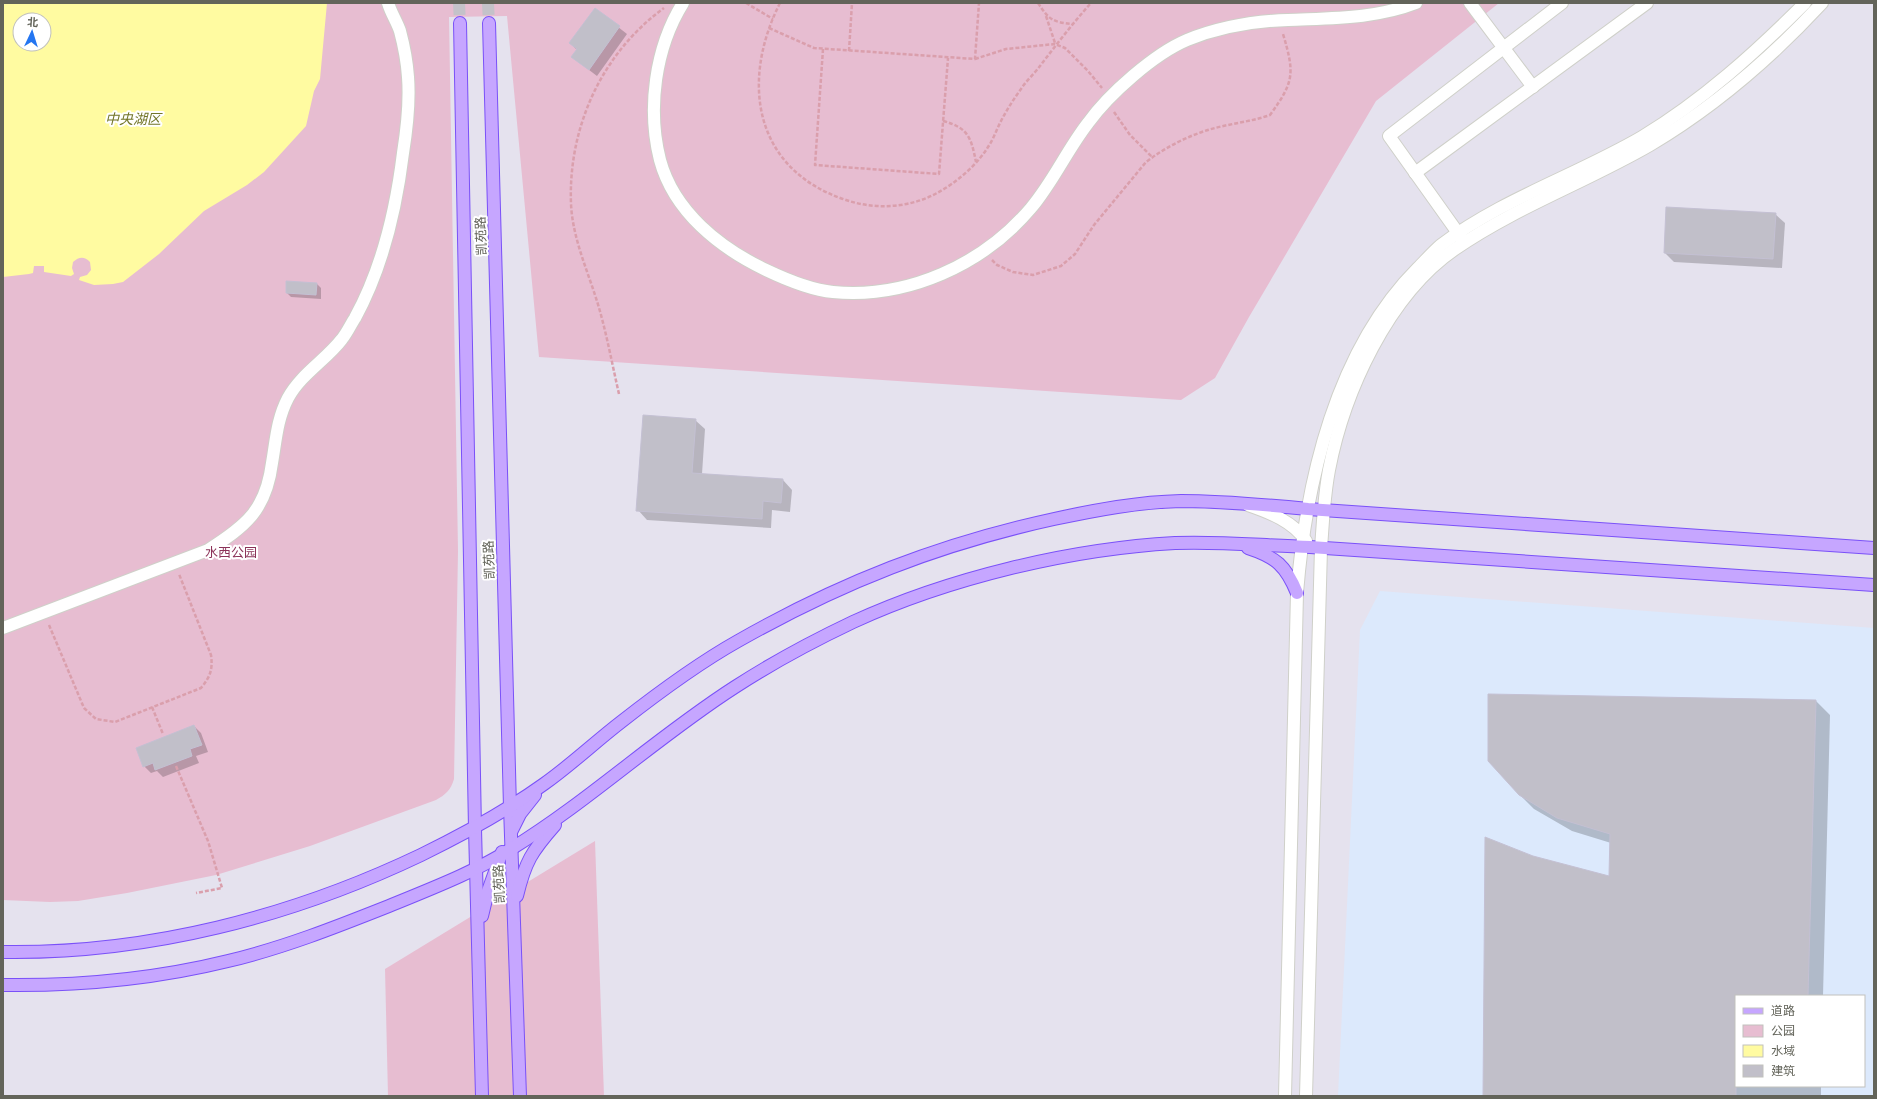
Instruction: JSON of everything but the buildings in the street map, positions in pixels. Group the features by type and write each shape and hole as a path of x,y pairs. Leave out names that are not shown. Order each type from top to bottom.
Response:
{"main road":[{"name":"凯苑路","path":"460,23 475,829 482,1096"},
{"name":"凯苑路","path":"489,23 510,807 520,1096"},
{"path":"3,952 76,949 139,943 200,932 259,918 324,896 387,871 475,829 510,807 546,782 622,721 682,678 734,643 794,611 856,581 928,552 1005,530 1050,520 1128,505 1179,502 1237,502 1308,509 1874,548"},
{"path":"3,985 82,984 148,976 228,961 300,940 422,892 476,868 512,849 568,811 736,686 797,651 855,622 953,585 1070,556 1174,543 1308,544 1874,585"},
{"path":"1234,544 1270,556 1282,565 1290,574 1297,592"},
{"path":"478,933 488,891 500,855 520,814 546,782"},
{"path":"514,915 520,882 532,852 568,811"}],"street":[{"path":"3,628 208,550 237,531 254,512 266,494 272,463 274,439 279,418 289,397 307,373 342,339 361,306 375,275 384,249 397,194 409,99 405,53 400,31 388,3"},
{"path":"683,3 668,34 661,55 654,106 655,134 661,162 671,187 685,208 702,228 726,247 749,262 785,278 832,292 860,293 891,290 917,283 963,264 984,252 1029,210 1046,188 1086,124 1108,99 1154,60 1184,41 1217,29 1246,24 1279,20 1356,17 1395,10 1416,3"},
{"path":"1470,3 1533,87"},
{"path":"1461,238 1389,136 1562,3"},
{"path":"1415,173 1647,3"},
{"path":"1285,1096 1297,592 1308,544 1324,510 1329,471 1336,438 1359,377 1375,344 1408,293 1473,224 1641,137 1682,111 1732,73 1805,3"},
{"path":"1306,1096 1320,588 1313,555 1308,544 1308,509 1331,418 1362,344 1404,282 1440,246 1461,238 1521,210 1649,146 1722,96 1762,63 1822,3"},
{"path":"1237,502 1274,516 1308,544"}],"path":[{"path":"746,3 772,19"},
{"path":"780,3 772,19 762,46 758,83 759,101 766,130 781,156 809,183 833,196 860,204 880,207 897,206 936,194 976,162 988,147 1006,111 1055,44 1091,3"},
{"path":"849,51 852,3"},
{"path":"975,59 979,3"},
{"path":"1038,3 1046,16 1055,44"},
{"path":"619,394 601,314 582,262 574,230 571,204 572,177 581,126 591,96 602,75 620,48 644,22 667,6"},
{"path":"1046,16 1055,22 1073,24"},
{"path":"984,252 997,265 1013,272 1033,275 1061,266 1076,254 1094,225 1146,162 1152,157 1181,140 1201,132 1270,115 1282,99 1291,82 1290,64 1279,20"},
{"path":"769,28 814,48 948,58 975,59 1006,49 1055,44 1064,48 1101,84 1120,123 1152,157"},
{"path":"822,49 815,165 939,174 948,58"},
{"path":"943,121 956,124 967,133 972,142 976,162"},
{"path":"44,613 77,695 84,708 96,719 115,722 200,688 210,677 212,667 211,655 174,563"},
{"path":"152,707 163,734"},
{"path":"176,766 208,841 222,888 196,893"}],"shaded area":[{"path":"1380,591 1874,628 1874,1096 1338,1096 1360,630"}],"green space":[{"name":"水西公园","path":"3,3 1499,3 1376,101 1249,317 1215,378 1181,400 539,357 507,16 449,17 458,551 454,779 451,786 445,794 436,800 310,846 216,875 127,893 78,901 50,902 3,900"},
{"path":"595,841 604,1096 388,1096 385,969"}],"water":[{"name":"中央湖区","path":"3,3 327,3 320,79 314,91 306,126 264,172 247,185 204,211 159,254 123,282 94,285 79,280 80,277 87,275 91,270 90,262 82,258 73,262 72,268 74,274 71,276 44,272 44,266 34,266 33,273 3,277"}],"tunnel":[{"path":"459,3 460,23"},
{"path":"488,3 489,23"}]}
